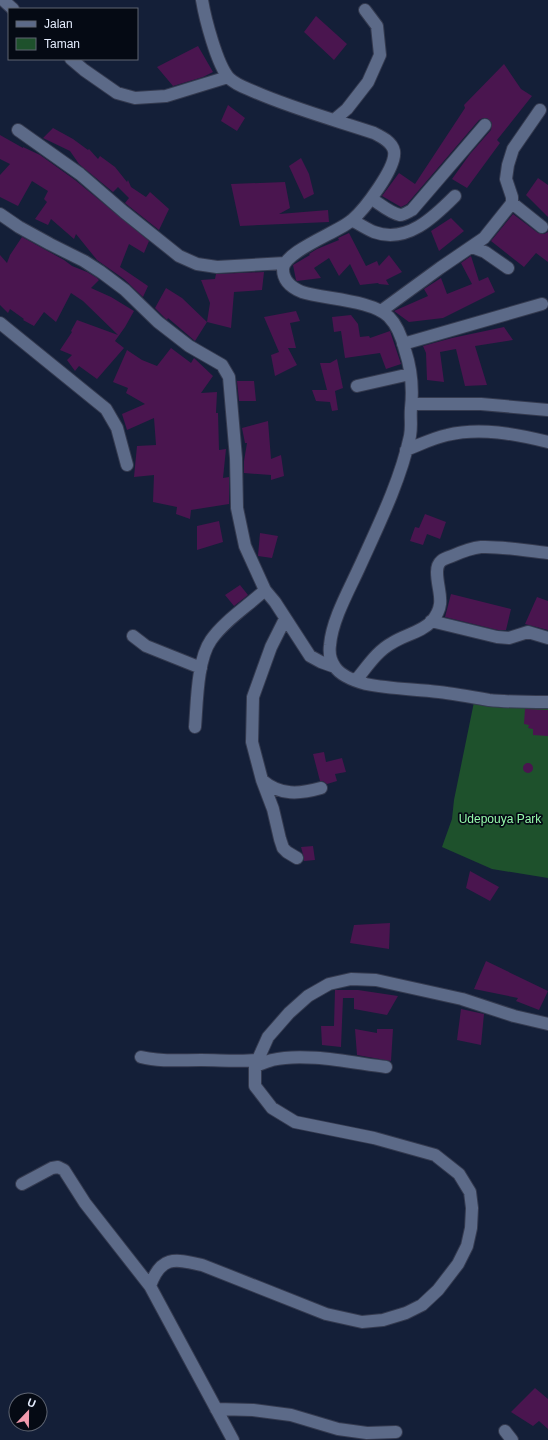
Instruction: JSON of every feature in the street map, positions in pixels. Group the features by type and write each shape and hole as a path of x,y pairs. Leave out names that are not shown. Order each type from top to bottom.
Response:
{"street":[{"path":"3,0 12,8"},
{"path":"202,0 210,35 219,60 228,77 240,86 287,105 374,132 385,139 394,152 389,170 372,199 352,220 301,249 290,257 284,263 283,269 284,279 290,285 302,292 381,310 389,316 398,329 410,374 412,404 410,434 406,450 397,480 343,603 330,644 330,657 335,667 343,676 364,684 440,692 491,700 548,702"},
{"path":"334,120 348,109 368,82 380,55 377,26 365,10"},
{"path":"72,60 117,93 135,98 166,96 228,77"},
{"path":"381,310 484,238 512,203 512,197 506,179 508,165 513,149 540,110"},
{"path":"372,199 386,209 399,215 412,210 485,125"},
{"path":"18,130 80,174 179,256 197,264 216,267 284,263"},
{"path":"352,220 374,232 392,236 403,234 422,226 455,196"},
{"path":"512,203 542,227"},
{"path":"0,214 25,230 102,272 125,290 158,322 189,346 222,365 229,377 236,458 237,508 245,546 265,590 275,602 310,656 335,667"},
{"path":"472,247 485,252 508,268"},
{"path":"403,344 542,304"},
{"path":"0,323 106,409 117,428 127,465"},
{"path":"357,386 410,374"},
{"path":"412,404 481,404 548,410"},
{"path":"406,450 447,435 464,433 495,432 526,436 548,442"},
{"path":"356,680 380,651 392,643 410,635 431,621 440,608 441,593 437,572 438,564 441,560 480,547 548,553"},
{"path":"195,727 199,680 207,648 214,636 229,621 251,604 265,590"},
{"path":"285,619 270,647 253,697 252,742 262,780 273,809 283,848 297,858"},
{"path":"431,621 497,637 509,638 528,632 548,638"},
{"path":"133,636 146,646 202,668"},
{"path":"262,780 266,784 284,792 298,793 321,788"},
{"path":"150,1286 153,1276 161,1265 170,1261 181,1260 202,1265 221,1272 326,1314 362,1322 383,1320 406,1313 422,1305 438,1290 458,1264 467,1246 471,1228 472,1208 470,1192 459,1174 435,1155 374,1138 294,1122 272,1108 255,1086 256,1063 268,1037 289,1012 308,996 329,984 350,979 376,980 404,986 462,1000 514,1016 548,1024"},
{"path":"141,1057 148,1059 256,1063 293,1058 321,1059 386,1067"},
{"path":"22,1184 52,1168 58,1167 64,1170 85,1203 150,1286 233,1440"},
{"path":"216,1409 253,1410 291,1415 338,1430 367,1433 396,1432"}],"green space":[{"name":"Udepouya Park","path":"548,699 548,878 492,869 442,847 452,819 454,800 474,702"}],"building":[{"path":"316,16 347,44 334,60 304,32"},
{"path":"198,46 213,72 203,77 173,86 157,67"},
{"path":"504,64 521,89 532,96 497,140 500,143 467,188 452,179 470,154 491,130 492,123 487,118 479,120 407,204 401,207 382,196 399,173 415,184 465,108 464,105"},
{"path":"228,105 245,118 237,131 221,121"},
{"path":"53,128 73,139 88,150 89,149 98,159 100,156 115,167 127,182 128,180 131,187 146,197 150,192 169,209 159,230 125,203 129,198 118,187 113,192 79,164 70,151 43,138"},
{"path":"0,135 23,148 40,155 75,180 149,241 144,253 129,244 120,267 148,286 143,297 124,279 97,260 76,234 74,239 51,219 48,225 35,219 47,202 44,199 48,191 32,181 18,206 0,197 0,175 10,164 0,159"},
{"path":"301,158 309,174 314,194 304,199 289,166"},
{"path":"538,178 548,185 548,217 526,195"},
{"path":"285,182 290,208 279,214 328,210 329,222 240,226 231,184"},
{"path":"513,214 538,233 544,234 548,232 548,262 536,253 524,267 491,241"},
{"path":"451,218 464,231 439,251 431,231"},
{"path":"349,233 366,266 377,261 379,266 389,255 402,272 386,280 389,285 378,283 360,285 350,264 339,276 329,258 314,268 321,278 296,280 293,265 317,249 339,240 338,238"},
{"path":"22,237 72,266 97,278 99,280 91,288 111,297 134,311 115,341 124,348 97,379 79,366 75,371 67,360 72,355 60,350 72,332 71,331 77,320 118,335 83,301 71,293 56,322 44,312 34,326 23,320 24,319 10,309 8,313 0,305 0,255 7,263 10,255"},
{"path":"471,256 479,281 488,277 495,292 443,318 409,322 394,311 428,296 424,289 441,278 447,294 472,284 461,263"},
{"path":"264,272 262,290 234,292 231,328 207,322 210,303 201,280 215,279 216,274"},
{"path":"166,288 182,298 207,322 195,341 168,318 167,320 155,308"},
{"path":"296,311 300,321 290,323 296,348 288,348 297,365 275,376 271,355 279,352 264,317"},
{"path":"351,315 358,324 360,337 369,336 370,338 390,331 401,364 386,369 380,353 345,358 341,331 334,332 332,317"},
{"path":"504,327 513,340 475,346 487,385 465,386 456,349 440,352 444,382 427,380 426,353 423,346"},
{"path":"171,348 191,363 194,358 213,376 201,393 217,392 216,413 218,413 219,450 226,449 223,478 229,477 229,504 191,510 190,519 176,514 177,507 153,502 154,475 134,477 137,446 156,445 154,418 127,430 122,414 145,404 126,393 128,388 113,382 127,350 142,360 157,366"},
{"path":"337,359 343,388 335,391 338,410 332,411 330,402 316,401 312,390 327,390 320,363 330,363"},
{"path":"237,381 254,381 256,401 239,401"},
{"path":"268,421 271,459 281,455 284,476 271,480 271,475 244,473 247,443 245,443 242,428"},
{"path":"425,514 446,522 440,539 427,534 423,545 410,541 415,527 419,528"},
{"path":"219,521 223,542 197,550 197,526"},
{"path":"260,533 278,536 272,558 258,556"},
{"path":"240,585 248,595 234,606 225,595"},
{"path":"451,594 511,609 506,630 498,630 445,617"},
{"path":"537,597 548,601 548,630 525,624"},
{"path":"525,709 548,710 548,736 533,735 533,729 528,728 529,725 524,724"},
{"path":"324,752 326,762 342,758 346,772 335,774 337,781 327,784 320,781 313,754"},
{"path":"526,763 530,763 532,764 532,772 526,773 523,770 523,766"},
{"path":"313,846 315,860 304,861 301,847"},
{"path":"470,871 499,887 490,901 466,888"},
{"path":"390,923 389,949 350,943 354,925"},
{"path":"486,961 548,991 539,1010 516,1001 518,998 474,989"},
{"path":"335,990 358,990 398,996 387,1015 354,1009 354,998 343,998 341,1047 322,1045 321,1026 334,1026"},
{"path":"461,1009 484,1014 481,1045 457,1040"},
{"path":"355,1029 377,1033 377,1029 393,1029 391,1061 357,1055"},
{"path":"535,1388 548,1399 548,1429 539,1421 533,1426 511,1412"}]}
